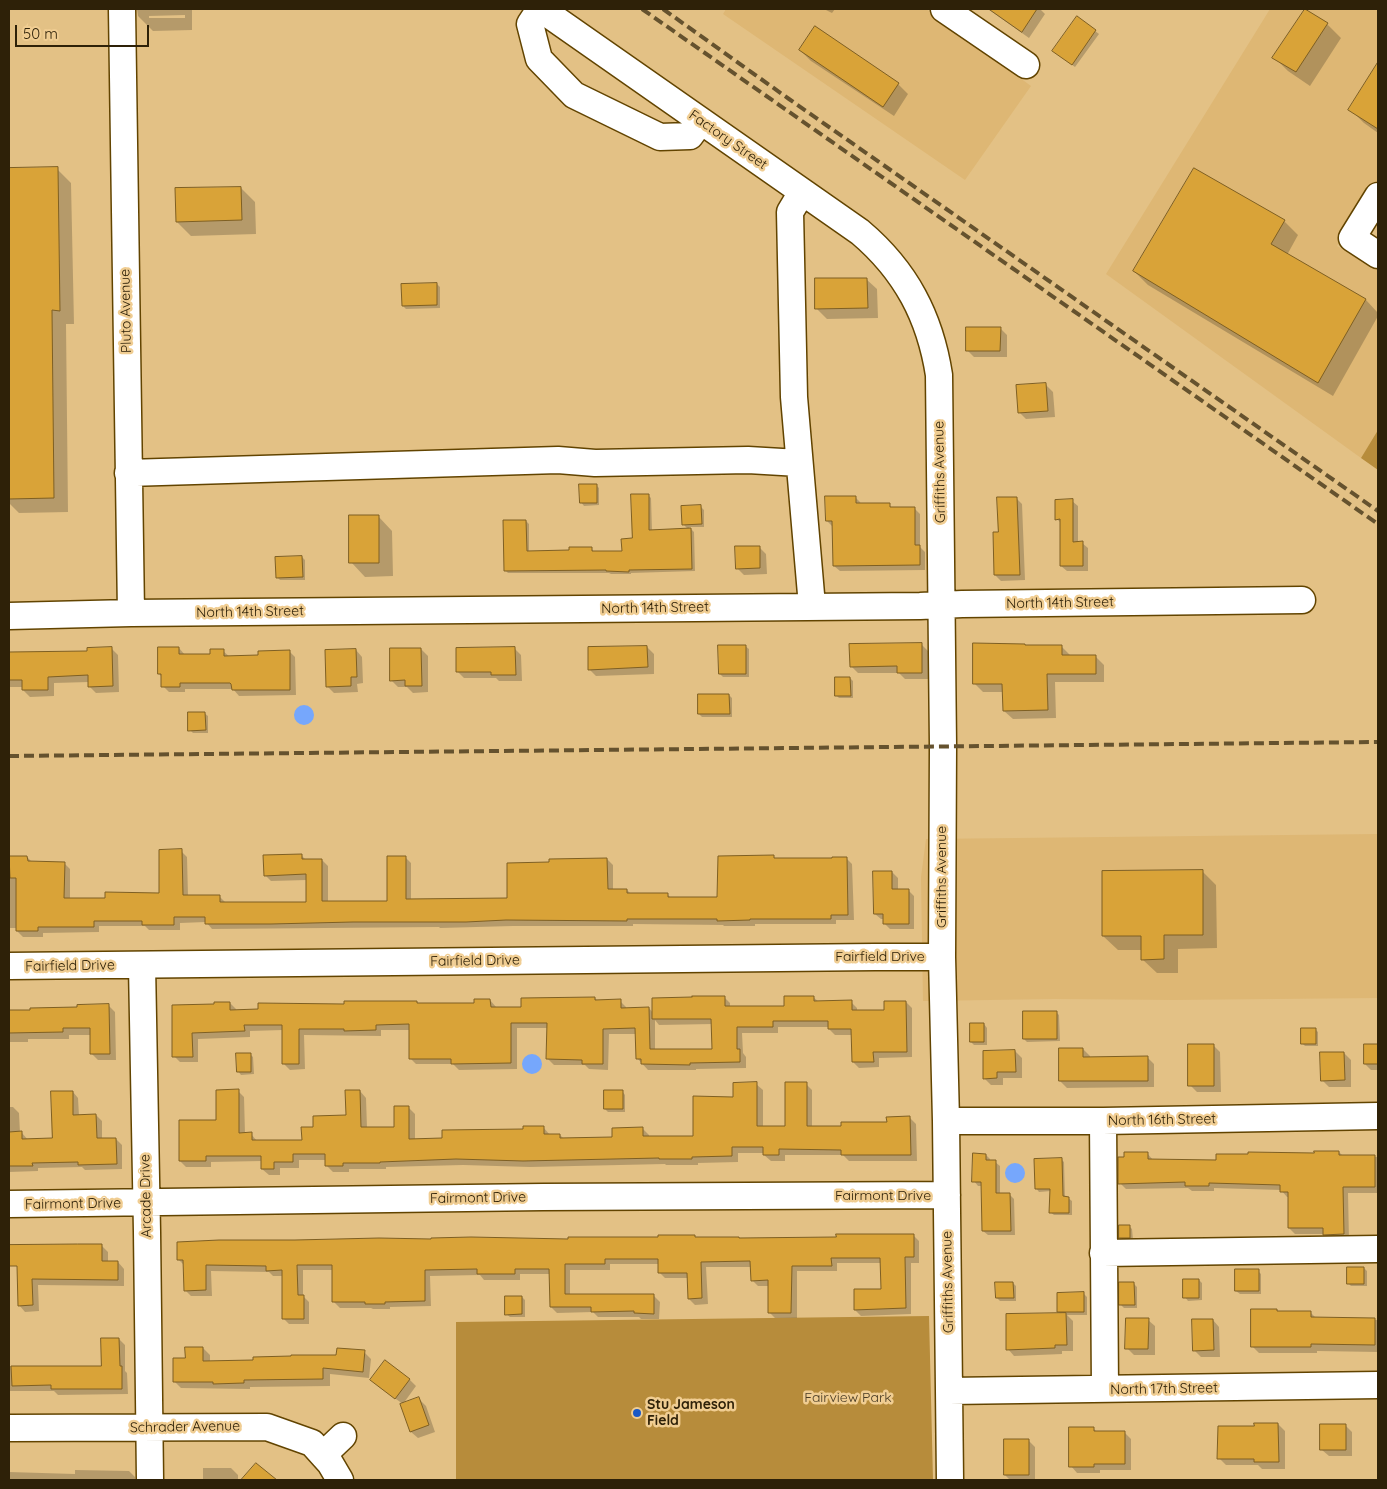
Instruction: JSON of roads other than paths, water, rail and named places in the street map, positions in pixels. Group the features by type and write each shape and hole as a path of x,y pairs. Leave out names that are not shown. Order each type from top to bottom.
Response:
{"street":[{"name":"Pluto Avenue","path":"122,9 131,613"},
{"path":"541,9 530,24 539,59 574,95 660,137 690,136 701,121"},
{"name":"Factory Street","path":"541,9 860,232 877,246 905,281"},
{"path":"944,9 1026,65"},
{"path":"802,192 790,212 794,397 812,606"},
{"path":"1378,196 1352,238 1378,254"},
{"name":"Griffiths Avenue","path":"905,281 929,330 935,352 938,376 943,746 942,958 946,1121 950,1480"},
{"path":"128,473 558,460 595,463 748,460 799,463"},
{"name":"North 14th Street","path":"9,616 131,613 942,606 1302,600"},
{"name":"Fairfield Drive","path":"9,966 855,957 942,958"},
{"name":"Arcade Drive","path":"142,965 150,1480"},
{"name":"North 16th Street","path":"946,1121 1103,1121 1378,1116"},
{"path":"1103,1121 1105,1390"},
{"name":"Fairmont Drive","path":"9,1204 543,1197 946,1195"},
{"path":"1103,1253 1378,1249"},
{"name":"North 17th Street","path":"949,1391 1378,1385"},
{"name":"Schrader Avenue","path":"9,1428 267,1427 312,1443 330,1463 340,1480"},
{"path":"323,1455 343,1436"}],"water":[{"path":"304,705 311,708 314,715 311,722 304,725 297,722 294,715 297,708"},
{"path":"532,1054 539,1057 542,1064 539,1071 532,1074 525,1071 522,1064 525,1057"},
{"path":"1015,1163 1022,1166 1025,1173 1022,1180 1015,1183 1008,1180 1005,1173 1008,1166"}],"railway":[{"path":"642,9 1378,524"},
{"path":"663,9 1378,511"},
{"path":"9,756 1378,742"}],"place":[{"name":"Stu Jameson Field","path":"637,1413"}],"park label":[{"name":"Fairview Park","path":"848,1398"}]}
